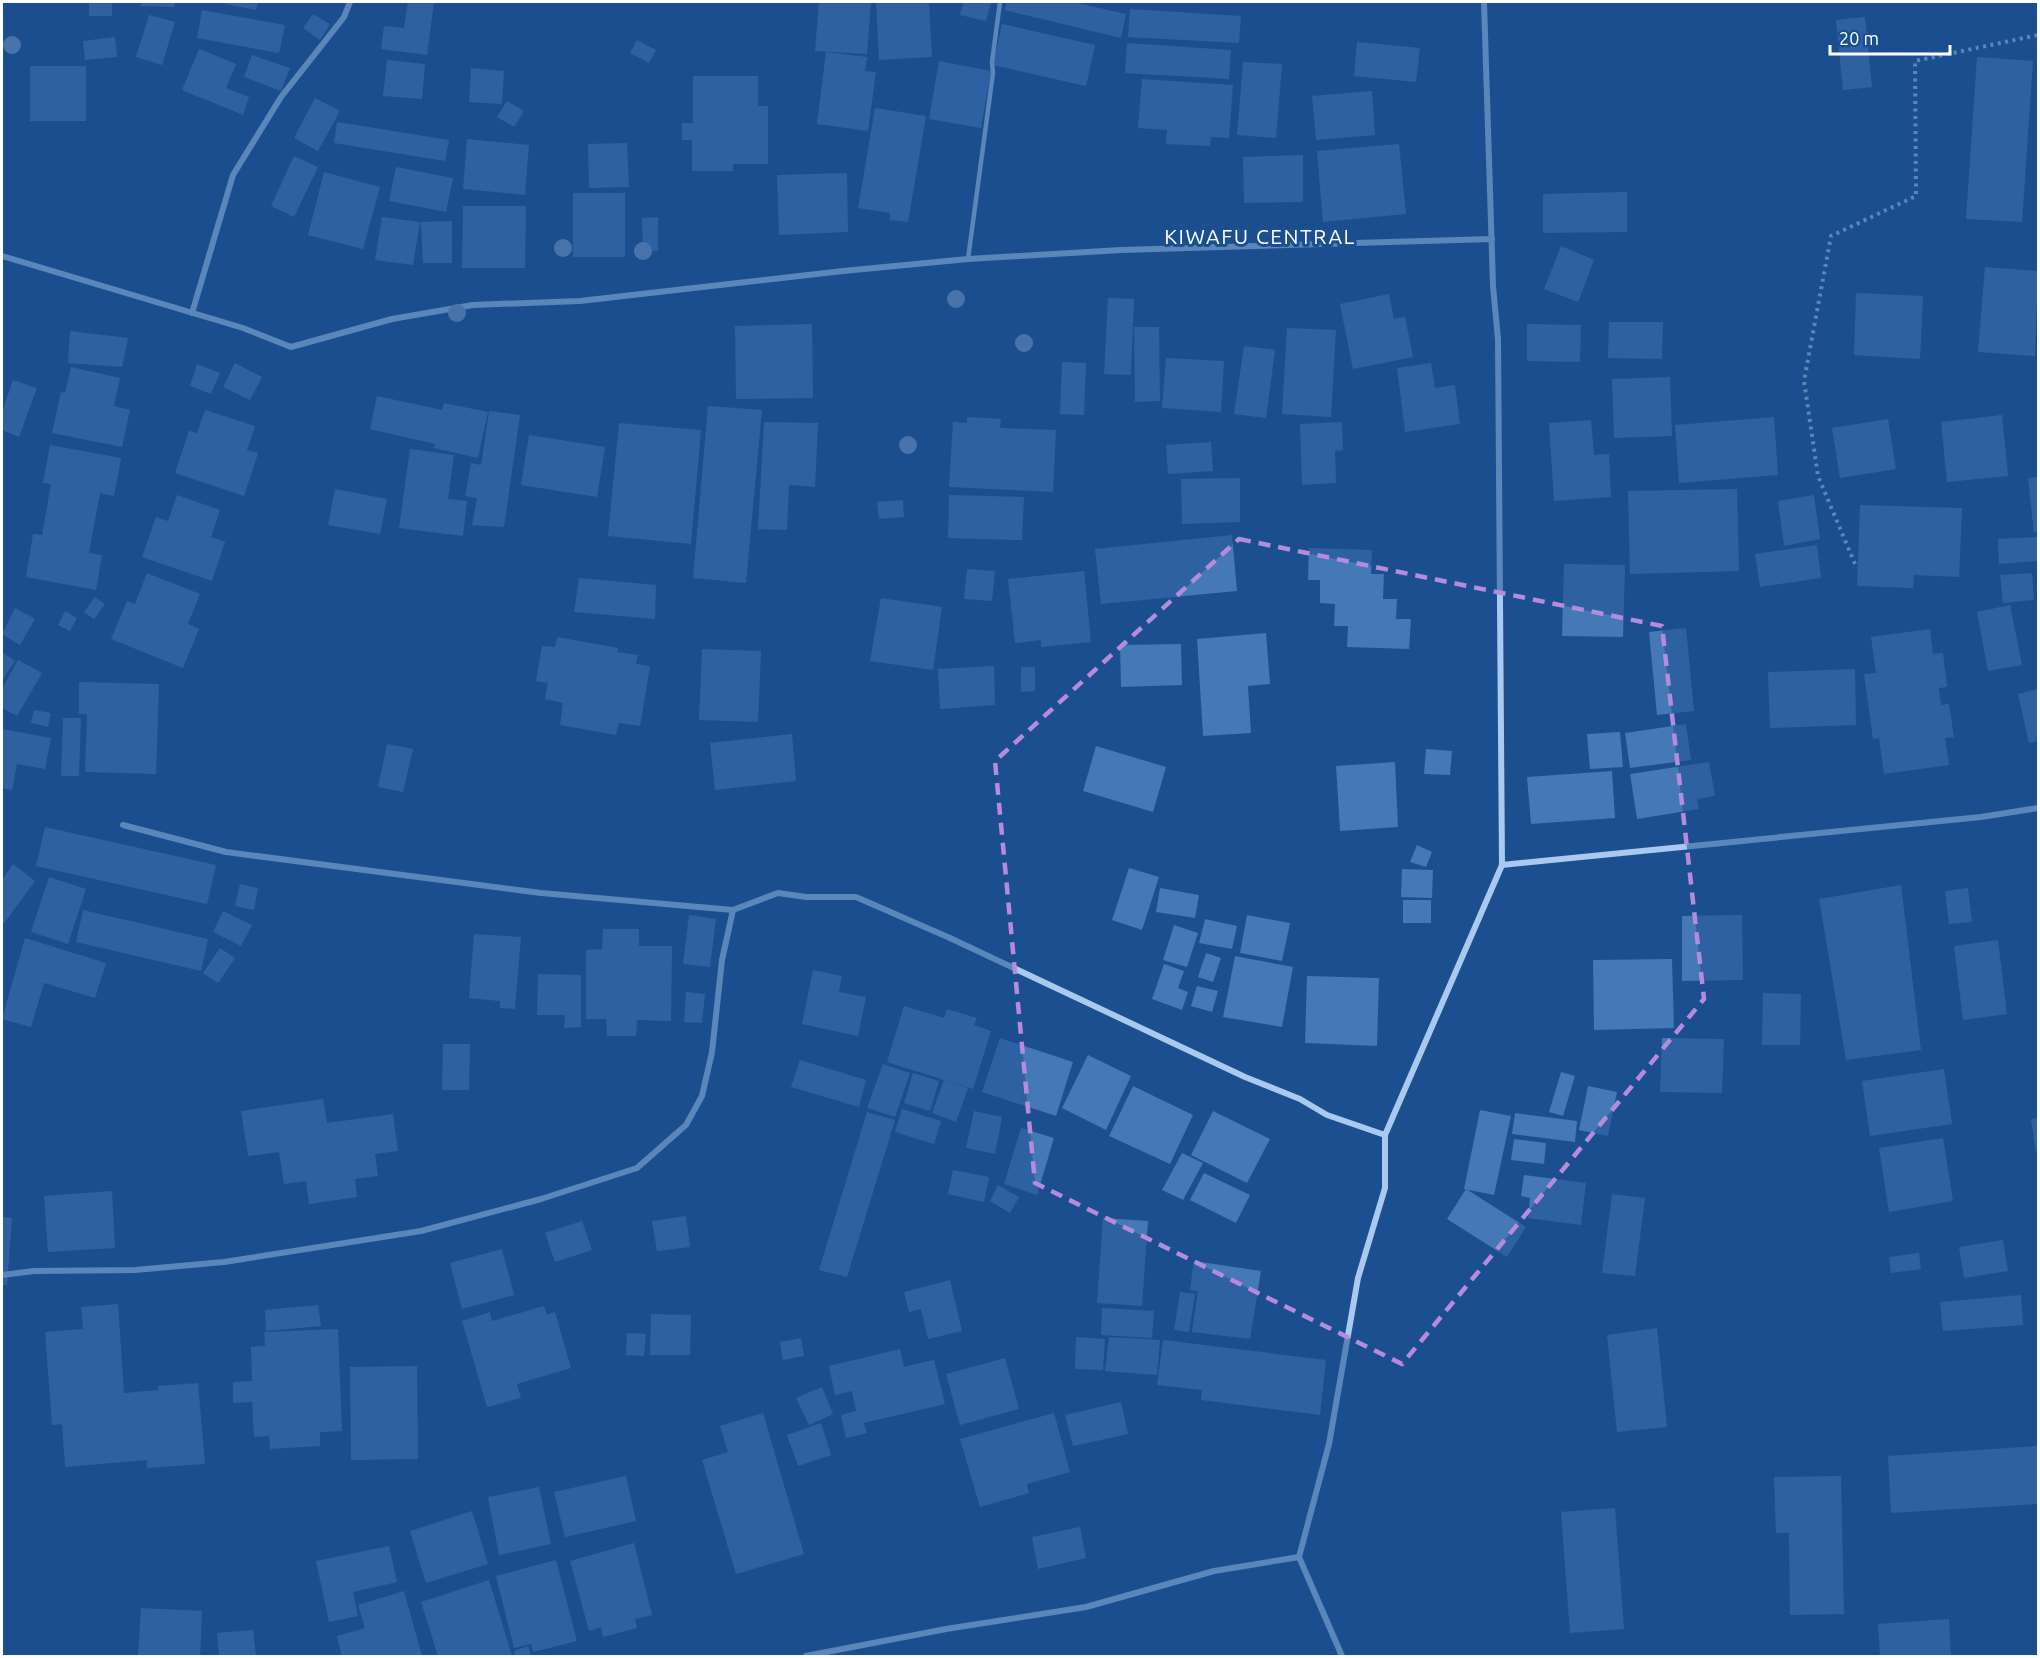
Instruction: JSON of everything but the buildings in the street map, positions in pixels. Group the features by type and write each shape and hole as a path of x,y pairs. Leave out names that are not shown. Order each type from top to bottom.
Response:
{"street":[{"path":"192,313 233,176 281,97 344,17 350,2"},
{"path":"1342,1656 1299,1557 1329,1444 1358,1278 1385,1188 1385,1135 1502,865 1498,339 1492,239 1484,2"},
{"path":"2,256 243,328 291,347 392,319 473,305 580,302 843,271 968,259 1132,250 1372,245 1492,239"},
{"path":"1502,865 1981,817 2038,808"},
{"path":"123,825 226,852 541,893 733,910 778,893 806,897 856,897 950,938 1245,1077 1300,1099 1327,1115 1385,1135"},
{"path":"2,1275 34,1271 135,1270 224,1262 421,1231 541,1199 637,1168 686,1125 702,1096 712,1052 722,960 733,910"},
{"path":"806,1656 946,1629 1086,1607 1214,1571 1299,1557"}],"lane":[{"path":"968,259 993,73 992,62 1000,2"}],"path":[{"path":"1855,564 1818,476 1804,381 1831,236 1916,196 1915,61 2038,35"}],"highlighted area":[{"path":"1239,539 1662,626 1704,999 1402,1364 1035,1183 995,761"}],"district":[{"name":"KIWAFU CENTRAL","path":"1260,237"}]}
